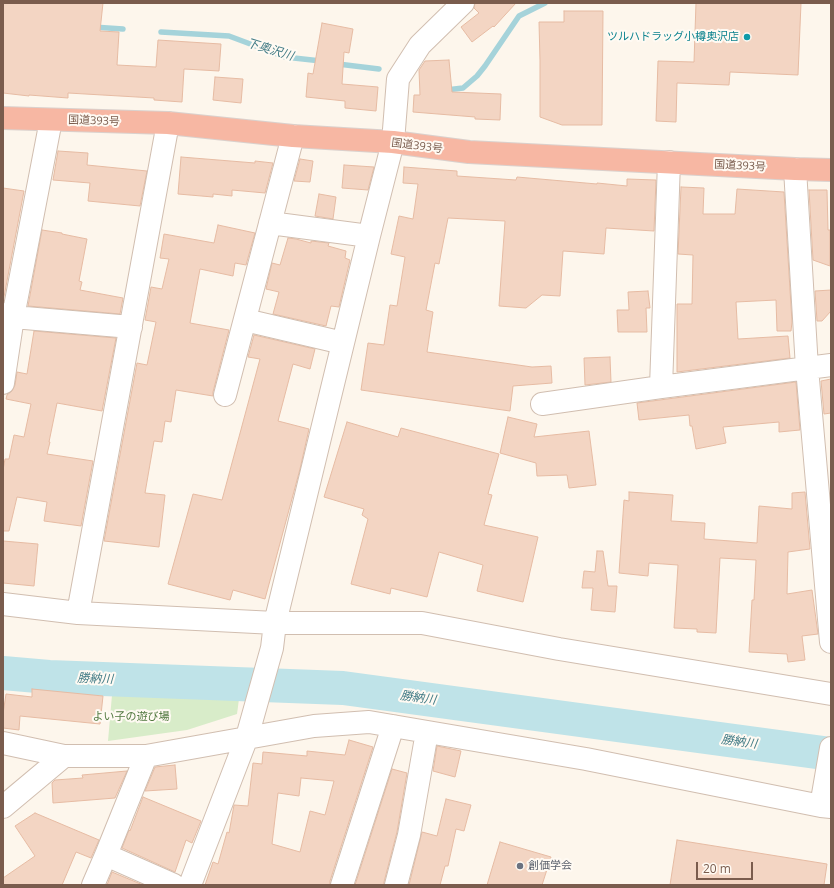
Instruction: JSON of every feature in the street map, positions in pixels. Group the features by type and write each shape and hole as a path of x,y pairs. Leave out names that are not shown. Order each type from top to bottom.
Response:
{"highway":[{"name":"国道393号","path":"3,118 168,123 294,136 393,142 469,152 831,170"}],"street":[{"path":"190,885 250,728 272,648 275,622 393,142 398,79 420,45 463,3"},
{"path":"3,383 8,316 51,120"},
{"path":"78,613 168,123"},
{"path":"225,395 294,136"},
{"path":"661,387 669,162"},
{"path":"795,169 807,368 831,642"},
{"path":"270,223 369,236"},
{"path":"8,316 131,327"},
{"path":"245,320 343,343"},
{"path":"542,404 831,365"},
{"path":"3,604 78,613 275,622 422,623 559,649 831,694"},
{"path":"3,744 64,756 146,756 250,728 337,725 369,722 825,802 831,748"},
{"path":"342,885 394,726"},
{"path":"396,885 409,835 427,732"},
{"path":"3,807 64,756"},
{"path":"93,885 146,756"},
{"path":"106,855 174,885"}],"green space":[{"name":"よい子の遊び場","path":"112,695 239,699 237,714 187,730 108,741"}],"building":[{"path":"3,3 103,3 100,31 119,32 117,65 156,67 158,40 221,44 219,71 184,69 182,102 154,100 154,98 68,93 68,98 3,93"},
{"path":"475,3 516,3 494,27 493,26 472,42 461,27 479,13 474,8"},
{"name":"ツルハドラッグ小樽奥沢店","path":"696,3 801,3 798,75 730,72 729,85 677,83 676,122 656,121 658,61 694,62"},
{"path":"564,11 603,11 602,125 562,125 540,117 539,22 564,22"},
{"path":"322,23 353,29 349,53 344,52 342,84 378,87 376,111 345,108 345,101 306,97 308,73 313,74"},
{"path":"449,60 452,92 501,94 500,120 475,119 475,117 413,112 414,95 420,95 419,70 425,61"},
{"path":"215,77 243,79 241,103 213,100"},
{"path":"58,151 88,153 87,165 147,171 140,206 88,201 90,183 53,180"},
{"path":"181,157 273,163 265,193 232,190 232,196 213,194 213,197 178,194"},
{"path":"300,159 313,161 310,182 294,181"},
{"path":"344,165 374,167 368,190 342,188"},
{"path":"404,167 457,171 457,176 516,180 517,177 627,186 627,179 656,180 654,231 606,228 604,254 563,251 560,296 542,295 526,308 499,306 505,221 448,218 439,264 435,263 426,310 433,312 427,352 532,367 551,366 552,383 513,386 510,411 361,390 368,343 384,345 390,305 397,306 405,257 391,254 399,216 413,219 418,184 403,183"},
{"path":"681,187 704,188 703,214 735,214 737,189 784,192 792,322 791,331 777,331 776,300 736,302 738,339 788,336 790,358 677,372 677,304 692,304 693,255 678,254"},
{"path":"3,188 24,191 3,302"},
{"path":"809,190 827,190 828,230 830,230 830,266 813,260"},
{"path":"319,194 336,197 333,219 315,216"},
{"path":"218,225 255,233 246,265 235,263 233,276 200,269 190,323 229,330 213,396 176,390 171,422 165,421 162,442 154,441 145,493 165,495 159,547 104,541 137,363 147,365 156,322 145,320 151,287 162,289 169,259 160,258 164,234 214,243"},
{"path":"42,230 87,239 79,281 82,282 80,290 123,298 120,314 28,306"},
{"path":"288,238 311,243 311,241 329,243 328,246 346,251 345,258 350,260 339,307 331,306 326,326 273,314 279,292 266,289 272,263 280,265"},
{"path":"831,290 831,311 822,321 817,321 815,291"},
{"path":"648,291 650,308 646,308 647,332 618,332 617,310 629,310 628,292"},
{"path":"34,331 116,338 102,411 57,403 49,442 47,454 93,461 81,526 44,521 47,502 17,497 9,531 3,531 3,470 5,459 9,459 14,435 24,437 31,404 6,399 7,395 12,391 15,385 17,372 27,374"},
{"path":"254,335 315,349 310,369 293,364 278,421 309,429 300,469 265,599 233,590 230,600 168,584 193,494 222,500 260,359 248,357"},
{"path":"610,357 611,382 585,385 584,358"},
{"path":"831,379 831,413 824,414 821,381"},
{"path":"796,382 800,430 779,432 779,422 723,427 726,443 696,449 692,426 690,426 689,415 639,420 637,403"},
{"path":"508,417 537,424 534,437 589,431 596,485 569,488 567,475 537,476 536,463 500,453"},
{"path":"347,422 398,437 401,428 499,454 488,494 492,495 484,525 538,537 523,602 477,591 483,565 439,552 427,597 391,588 390,594 351,584 368,519 362,515 364,509 324,497"},
{"path":"629,492 673,495 671,521 705,523 704,539 757,543 759,506 792,509 792,493 805,492 810,549 788,552 787,594 812,590 818,634 802,636 805,660 788,662 787,654 749,652 756,560 720,558 716,633 697,632 697,629 674,628 678,565 649,563 648,576 619,573 624,500 629,501"},
{"path":"3,541 38,544 34,586 3,583"},
{"path":"597,551 603,551 608,586 617,586 615,612 591,610 593,588 582,588 584,571 595,572"},
{"path":"32,689 103,696 100,724 20,716 19,730 3,728 3,714 6,694 32,697"},
{"path":"349,740 373,747 330,885 205,885 213,862 218,864 227,832 229,833 234,805 248,806 253,763 262,764 263,752 307,756 307,751 345,755","holes":["301,778 334,781 325,815 310,811 300,852 272,844 278,793 299,796"]},
{"path":"437,746 461,751 455,777 433,771"},
{"path":"175,765 177,789 145,791 155,767"},
{"path":"392,769 407,773 397,832 384,885 355,885"},
{"path":"127,771 115,798 53,803 52,783 55,780 83,778 82,775"},
{"path":"143,797 201,821 192,843 186,840 175,872 122,848"},
{"path":"446,799 471,805 464,831 456,829 448,866 445,866 440,885 409,885 422,832 437,836"},
{"path":"35,813 99,840 91,858 76,852 62,885 3,885 3,878 35,856 15,826"},
{"path":"677,840 827,864 824,885 670,885"},
{"name":"創価学会","path":"500,842 551,857 542,885 487,885"},
{"path":"112,872 143,885 107,885"}],"waterway":[{"path":"446,90 463,88 477,76 519,16 545,3"},
{"name":"下奥沢川","path":"93,27 123,29"},
{"name":"下奥沢川","path":"161,32 229,36 285,57 321,61"},
{"name":"下奥沢川","path":"338,64 379,69"},
{"name":"勝納川","path":"3,673 49,677 343,688 831,754"}],"place":[{"name":"ツルハドラッグ小樽奥沢店","path":"747,37"},
{"name":"創価学会","path":"520,866"}]}
